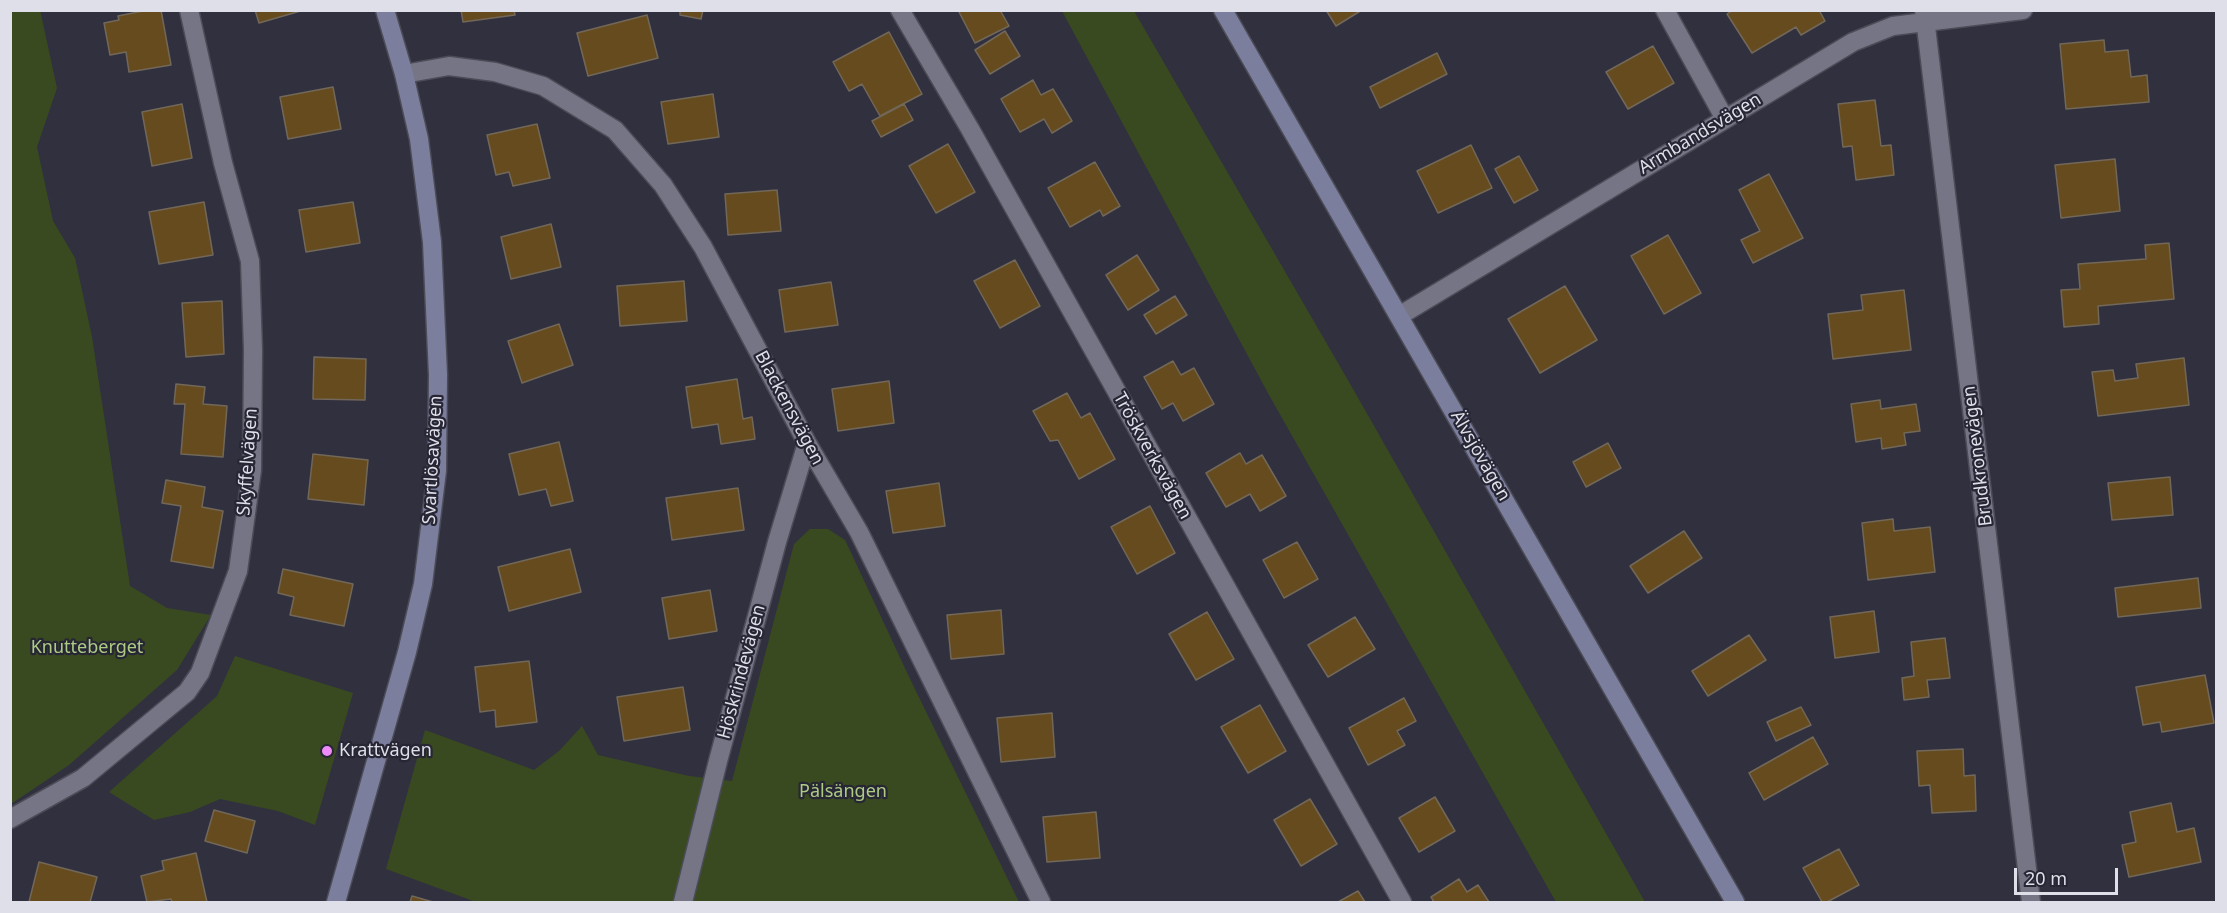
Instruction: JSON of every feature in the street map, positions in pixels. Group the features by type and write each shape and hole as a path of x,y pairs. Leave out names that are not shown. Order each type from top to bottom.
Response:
{"main road":[{"name":"Svartlösavägen","path":"336,903 407,652 423,584 436,471 438,375 432,242 419,139 404,74 385,10"},
{"name":"Älvsjövägen","path":"1223,10 1735,903"}],"street":[{"name":"Skyffelvägen","path":"10,819 83,778 187,692 200,674 238,571 252,470 253,350 250,261 223,163 189,10"},
{"name":"Tröskverksvägen","path":"900,10 970,129 1402,903"},
{"path":"1665,10 1725,119"},
{"name":"Armbandsvägen","path":"1399,316 1853,42 1925,17 2023,10"},
{"name":"Brudkronevägen","path":"1925,17 2031,903"},
{"name":"Blackensvägen","path":"404,74 449,66 495,72 543,86 615,130 663,184 703,247 807,443 864,542 1041,903"},
{"name":"Höskrindevägen","path":"683,903 718,761 777,542 807,443"}],"green space":[{"name":"Knutteberget","path":"40,10 57,88 37,147 53,221 75,258 92,337 130,586 167,608 211,615 177,670 69,765 11,804 10,11"},
{"path":"1062,11 1134,11 1349,382 1645,902 1556,902 1269,395"},
{"name":"Pälsängen","path":"810,529 828,529 845,540 1019,902 476,902 386,869 425,730 534,770 559,751 582,726 598,755 689,776 732,781 794,544"},
{"path":"235,656 353,693 315,825 278,811 220,799 190,812 154,820 109,792 217,696"}],"building":[{"path":"161,10 171,65 129,72 126,52 110,55 104,23 119,20 118,16"},
{"path":"255,10 304,10 259,23"},
{"path":"461,10 514,10 515,15 463,22"},
{"path":"680,10 703,10 701,19 680,15"},
{"path":"958,10 1000,10 1009,26 975,43"},
{"path":"1326,10 1362,10 1336,26"},
{"path":"1733,10 1819,10 1825,21 1801,35 1796,27 1752,53 1727,14"},
{"path":"647,15 658,58 588,76 577,33"},
{"path":"1005,31 1020,56 990,74 975,50"},
{"path":"889,32 922,94 880,116 862,84 849,91 833,62"},
{"path":"2104,40 2105,52 2128,50 2131,77 2147,75 2149,102 2066,109 2060,44"},
{"path":"1653,46 1674,83 1628,109 1606,72"},
{"path":"1437,53 1447,74 1380,108 1370,87"},
{"path":"1033,80 1041,95 1053,89 1072,121 1052,133 1044,119 1020,132 1001,99"},
{"path":"333,87 341,129 288,139 280,97"},
{"path":"713,94 719,137 668,144 661,102"},
{"path":"1875,100 1881,146 1891,145 1894,175 1856,180 1852,146 1843,147 1838,104"},
{"path":"182,104 192,158 152,166 142,112"},
{"path":"904,104 913,120 881,137 872,121"},
{"path":"537,124 550,178 513,186 509,172 496,175 487,135"},
{"path":"948,144 975,192 936,213 909,166"},
{"path":"1471,145 1492,188 1438,213 1417,171"},
{"path":"1519,156 1538,190 1514,203 1495,169"},
{"path":"2115,159 2120,211 2061,218 2055,165"},
{"path":"1095,162 1120,206 1103,216 1100,210 1070,227 1048,188"},
{"path":"1769,174 1803,238 1753,263 1741,240 1760,231 1739,190"},
{"path":"777,190 781,231 728,235 725,194"},
{"path":"204,202 213,255 159,264 149,212"},
{"path":"353,202 360,243 306,252 299,210"},
{"path":"551,224 561,267 511,279 501,237"},
{"path":"1668,235 1701,293 1664,314 1631,256"},
{"path":"2169,243 2174,299 2098,306 2099,324 2064,327 2061,290 2080,289 2078,264 2146,259 2145,245"},
{"path":"1137,255 1159,290 1128,310 1106,275"},
{"path":"1015,260 1040,306 1000,328 974,281"},
{"path":"684,281 687,321 620,326 617,286"},
{"path":"831,282 838,325 785,332 779,290"},
{"path":"1565,286 1597,340 1540,373 1508,319"},
{"path":"1904,290 1911,350 1833,359 1828,314 1863,310 1861,295"},
{"path":"1175,296 1187,315 1156,334 1144,315"},
{"path":"222,301 224,354 186,357 182,303"},
{"path":"559,324 573,365 522,383 508,341"},
{"path":"314,357 366,359 365,400 313,399"},
{"path":"2184,358 2189,405 2098,416 2092,372 2113,370 2115,381 2138,378 2136,364"},
{"path":"1173,361 1181,375 1194,368 1214,404 1183,421 1173,403 1162,409 1144,377"},
{"path":"737,379 743,419 752,417 755,439 721,444 718,424 692,428 686,387"},
{"path":"889,381 894,423 838,431 832,389"},
{"path":"176,384 205,387 203,404 227,406 223,457 181,454 185,404 174,404"},
{"path":"1067,393 1081,418 1090,413 1115,459 1079,479 1058,440 1050,441 1033,411"},
{"path":"1880,400 1881,409 1916,404 1920,431 1904,433 1906,445 1882,449 1881,438 1856,442 1851,404"},
{"path":"559,442 573,501 551,506 546,489 519,495 509,454"},
{"path":"1608,443 1621,468 1586,487 1573,462"},
{"path":"1240,453 1246,464 1262,455 1286,496 1260,511 1250,494 1226,507 1206,473"},
{"path":"313,454 368,460 364,505 308,499"},
{"path":"2170,477 2173,515 2112,520 2108,483"},
{"path":"166,480 205,487 202,507 223,511 213,568 171,561 181,506 162,503"},
{"path":"939,483 945,526 893,533 886,491"},
{"path":"738,488 744,530 672,540 666,498"},
{"path":"1150,506 1175,553 1137,574 1111,527"},
{"path":"1893,519 1894,531 1930,527 1935,572 1868,580 1862,523"},
{"path":"1684,531 1702,558 1648,593 1630,566"},
{"path":"1297,542 1318,579 1284,598 1263,560"},
{"path":"570,549 581,592 509,611 498,567"},
{"path":"283,569 353,584 344,626 290,615 294,597 278,593"},
{"path":"2198,578 2201,608 2118,617 2115,588"},
{"path":"710,590 717,631 669,639 662,598"},
{"path":"1001,610 1004,654 951,659 947,615"},
{"path":"1874,611 1879,652 1835,658 1830,617"},
{"path":"1207,612 1234,659 1196,680 1169,634"},
{"path":"1355,617 1375,649 1328,677 1308,645"},
{"path":"1749,635 1766,660 1708,696 1692,671"},
{"path":"1945,638 1950,678 1927,680 1929,697 1904,700 1902,678 1914,676 1911,642"},
{"path":"529,661 537,722 496,727 495,710 480,712 475,667"},
{"path":"2205,675 2214,723 2162,732 2160,722 2143,725 2136,687"},
{"path":"683,687 690,730 624,741 617,697"},
{"path":"1404,698 1416,721 1397,731 1405,745 1368,765 1349,728"},
{"path":"1260,705 1286,751 1248,773 1221,727"},
{"path":"1801,707 1811,725 1776,741 1767,722"},
{"path":"1052,713 1055,757 1001,762 997,718"},
{"path":"1813,737 1828,764 1764,800 1749,773"},
{"path":"1963,749 1964,776 1975,775 1976,811 1932,813 1930,785 1919,786 1917,751"},
{"path":"1435,797 1455,831 1419,852 1399,818"},
{"path":"1310,799 1337,844 1301,866 1274,820"},
{"path":"2171,803 2177,832 2194,828 2201,862 2129,877 2122,845 2136,842 2130,812"},
{"path":"214,810 255,821 247,853 205,841"},
{"path":"1096,812 1100,858 1047,862 1043,817"},
{"path":"1839,849 1859,885 1827,902 1822,902 1803,868"},
{"path":"196,853 207,902 172,902 171,899 147,902 141,876 164,870 162,861"},
{"path":"39,862 97,877 90,902 29,902"},
{"path":"1459,879 1467,892 1478,885 1489,902 1434,902 1431,897"},
{"path":"1358,891 1365,902 1338,902"},
{"path":"412,896 433,902 410,902"}],"place":[{"name":"Krattvägen","path":"327,751"}]}
